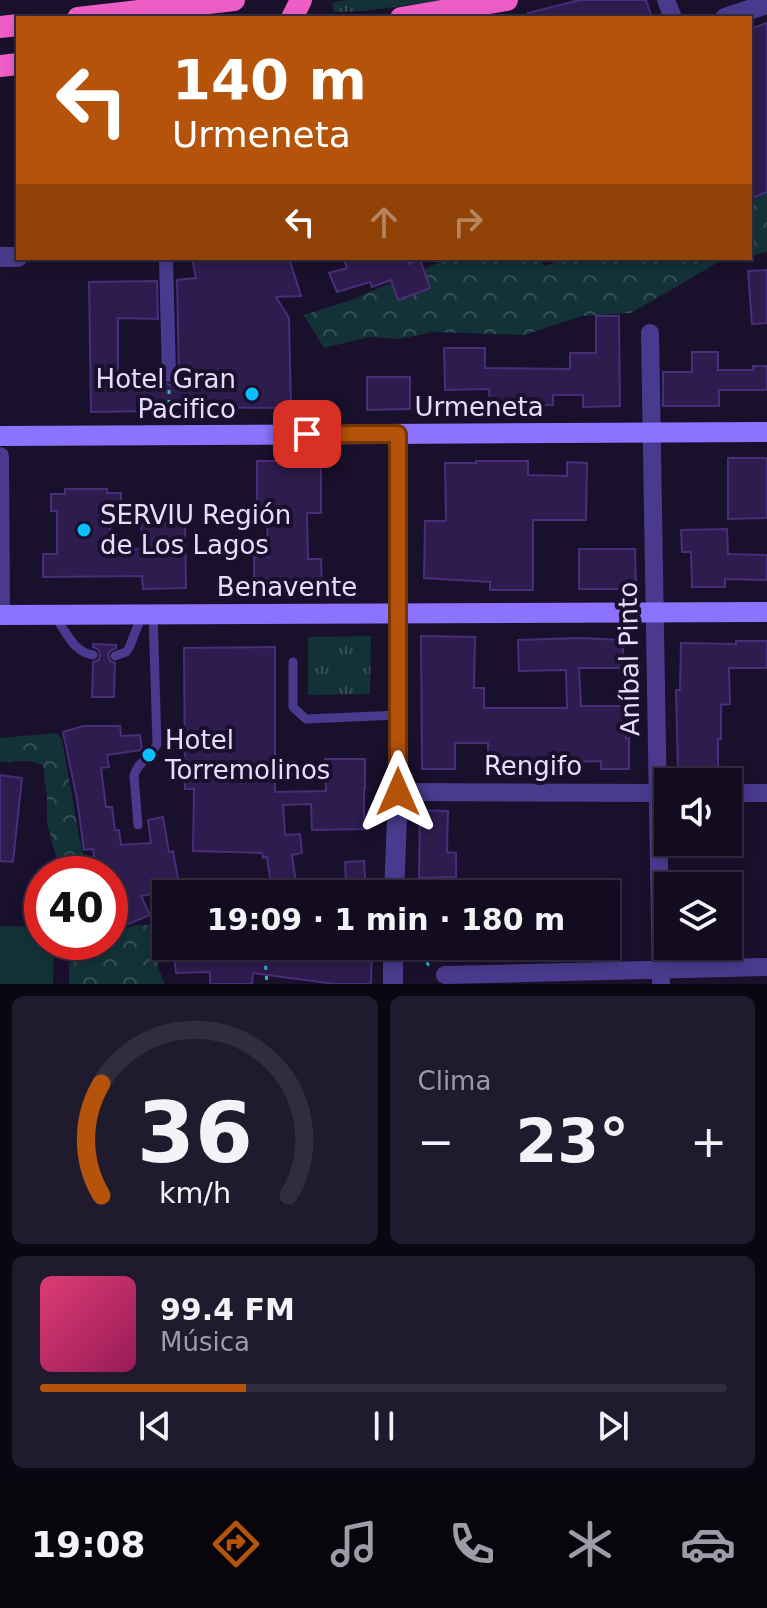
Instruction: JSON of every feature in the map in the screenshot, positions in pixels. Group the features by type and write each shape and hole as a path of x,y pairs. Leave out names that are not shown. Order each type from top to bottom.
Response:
{"highway":[{"path":"95,16 234,0"},
{"path":"413,16 507,0"}],"main road":[{"name":"Urmeneta","path":"0,436 767,432"},
{"name":"Benavente","path":"0,615 767,612"}],"street":[{"path":"731,16 767,4"},
{"path":"166,260 169,375"},
{"name":"Aníbal Pinto","path":"650,333 655,612 662,768"},
{"path":"395,880 399,715 398,434"},
{"path":"0,456 0,615"},
{"name":"Rengifo","path":"398,792 654,793"},
{"path":"742,793 767,793"},
{"name":"Aníbal Pinto","path":"661,977 662,856"},
{"path":"393,960 393,984"},
{"path":"445,975 661,977 767,967"}],"lane":[{"path":"115,656 126,652 148,614"},
{"path":"138,825 135,770 157,744 148,614"},
{"path":"53,615 77,649 93,655"},
{"path":"293,662 293,707 306,719 399,715"}],"path":[{"path":"169,375 169,414"},
{"path":"265,960 267,984"},
{"path":"425,960 437,976 445,975"}],"green space":[{"path":"348,0 445,0 334,12 332,4"},
{"path":"767,187 767,252 752,256 752,196"},
{"path":"452,260 540,260 544,266 562,260 722,260 631,313 582,316 524,335 433,332 399,339 369,337 324,348 304,315 351,300 438,263"},
{"path":"371,636 370,694 308,695 308,637"},
{"path":"57,733 62,740 84,856 56,856 47,823 43,765 29,761 0,762 0,738"},
{"path":"152,925 152,960 160,960 158,966 164,984 69,984 69,960 128,960 128,927"},
{"path":"0,926 24,927 24,960 54,960 53,984 0,984"}],"building":[{"path":"580,0 646,0 651,16 529,16 528,13"},
{"path":"767,23 767,192 752,198 752,28"},
{"path":"192,260 290,260 301,296 276,297 289,318 291,408 158,407 158,411 91,412 89,282 157,281 158,319 118,318 118,375 159,377 170,385 179,375 177,280 196,278"},
{"path":"344,260 408,260 409,264 420,260 430,288 398,300 391,280 372,287 370,282 337,292 329,273 347,268"},
{"path":"767,270 767,323 752,324 748,271"},
{"path":"596,316 619,316 620,406 583,407 583,395 553,395 553,405 490,406 489,389 445,390 444,348 485,348 485,368 570,369 570,353 596,353"},
{"path":"692,352 718,352 718,370 753,370 753,366 767,366 767,390 719,390 719,406 663,406 663,372 692,372"},
{"path":"367,377 410,377 410,409 367,410"},
{"path":"728,458 767,458 767,518 728,519"},
{"path":"257,461 321,461 321,513 307,513 308,559 321,559 322,586 254,587 254,557 268,557 267,513 257,513"},
{"path":"528,461 528,475 567,476 567,462 587,463 586,520 533,520 533,590 490,590 490,582 424,578 425,521 446,521 445,463"},
{"name":"SERVIU Región de Los Lagos","path":"65,489 107,489 107,493 121,493 121,509 110,509 110,550 142,549 141,524 185,523 186,588 143,589 142,576 43,577 43,554 57,554 57,511 51,511 51,494 65,494"},
{"path":"727,529 728,554 767,555 767,580 725,579 725,587 692,587 691,552 682,552 681,530"},
{"path":"579,549 635,549 636,589 579,589"},
{"path":"421,636 475,637 474,688 484,688 484,708 567,708 566,670 519,671 518,640 623,640 623,668 579,668 581,706 627,706 629,769 601,769 601,761 573,762 573,770 488,769 488,743 455,743 455,769 422,769"},
{"path":"736,641 767,641 767,668 729,668 730,704 721,705 718,768 678,768 676,690 680,690 681,643 736,644"},
{"path":"93,644 116,645 108,655 110,661 115,663 114,697 92,697 93,662 99,660 100,654"},
{"path":"275,647 275,792 326,791 325,759 365,759 364,829 312,830 311,804 283,805 285,835 300,834 302,853 292,855 296,880 270,880 267,857 263,858 262,853 193,851 194,789 185,789 184,648"},
{"path":"83,726 120,726 121,736 140,735 142,750 107,755 109,767 101,768 106,807 112,807 121,845 151,843 148,820 163,817 169,852 173,851 178,880 152,880 152,894 141,896 150,915 128,924 128,856 94,856 93,849 84,850 63,732"},
{"path":"0,775 22,778 13,862 0,861"},
{"path":"420,810 448,811 447,852 456,853 456,877 419,878"},
{"path":"364,861 365,880 346,880 345,862"},
{"path":"175,960 372,960 371,984 335,984 253,973 252,984 210,984 210,972 176,973"}],"place":[{"name":"Hotel Gran Pacifico","path":"252,394"},
{"name":"SERVIU Región de Los Lagos","path":"84,530"},
{"name":"Hotel Torremolinos","path":"149,755"}],"route":[{"path":"307,434 398,434 398,792"}]}
